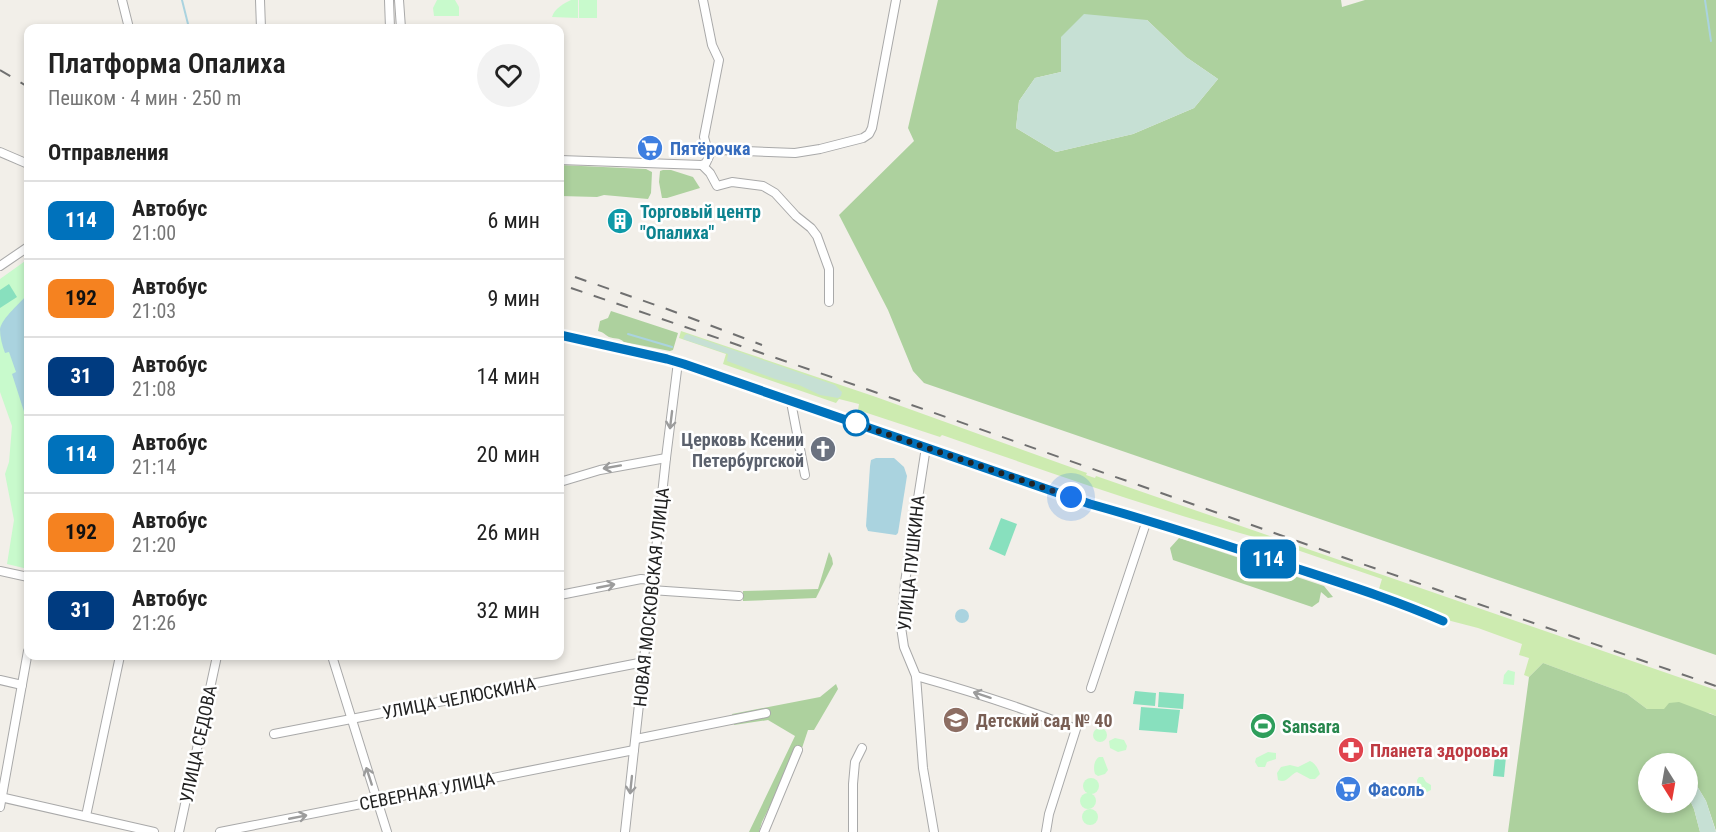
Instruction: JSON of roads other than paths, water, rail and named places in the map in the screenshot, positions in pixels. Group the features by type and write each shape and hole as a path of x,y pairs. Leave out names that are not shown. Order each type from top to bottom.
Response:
{"street":[{"path":"122,0 128,24"},
{"path":"260,0 261,24"},
{"path":"389,0 390,24"},
{"path":"399,0 401,24"},
{"path":"703,0 712,45 719,60 704,137 707,148 711,152"},
{"path":"705,163 711,152 720,150 795,153 852,141 869,134 896,0"},
{"path":"0,152 24,162"},
{"path":"564,160 705,163"},
{"path":"705,163 717,186 732,182 763,186 775,193 796,216 811,228 817,236 829,269 829,302"},
{"path":"0,266 24,250"},
{"path":"564,336 678,362 1090,504 1147,520 1372,593 1410,606 1443,621"},
{"name":"НОВАЯ МОСКОВСКАЯ УЛИЦА","path":"626,832 678,362"},
{"path":"791,402 805,475"},
{"name":"УЛИЦА ПУШКИНА","path":"926,447 900,627 904,647 916,676 923,768 934,832"},
{"path":"564,481 600,470 666,458"},
{"path":"1091,688 1147,520"},
{"path":"0,570 24,576"},
{"path":"564,594 641,579 653,580"},
{"path":"651,590 739,596"},
{"path":"0,807 26,660"},
{"path":"86,816 119,660"},
{"name":"УЛИЦА СЕДОВА","path":"179,832 216,660"},
{"path":"333,660 387,832"},
{"name":"УЛИЦА ЧЕЛЮСКИНА","path":"274,734 644,662"},
{"path":"916,676 1025,709 1076,729 1049,814 1046,832"},
{"path":"0,680 22,685"},
{"path":"636,739 766,713"},
{"path":"853,832 855,762 862,748"},
{"name":"СЕВЕРНАЯ УЛИЦА","path":"220,832 634,750"},
{"path":"764,832 798,750"},
{"path":"1,797 154,832"}],"water":[{"path":"24,298 24,412 12,374 16,372 9,352 5,353 1,341 1,325"},
{"path":"894,458 904,467 907,476 896,535 868,531 866,526 870,466 871,460"},
{"path":"959,609 965,609 969,616 965,623 959,623 955,619 955,613"}],"waterway":[{"path":"182,0 188,24"},
{"path":"1705,0 1711,41"},
{"path":"628,334 672,347"}],"railway":[{"path":"0,70 24,85"},
{"path":"575,277 762,345"},
{"path":"571,288 1716,686"}],"place":[{"name":"Пятёрочка","path":"650,148"},
{"name":"Торговый центр \"Опалиха\"","path":"620,221"},
{"name":"Церковь Ксении Петербургской","path":"823,449"},
{"name":"Детский сад № 40","path":"956,720"},
{"name":"Sansara","path":"1263,726"},
{"name":"Планета здоровья","path":"1351,750"},
{"name":"Фасоль","path":"1348,789"}]}
